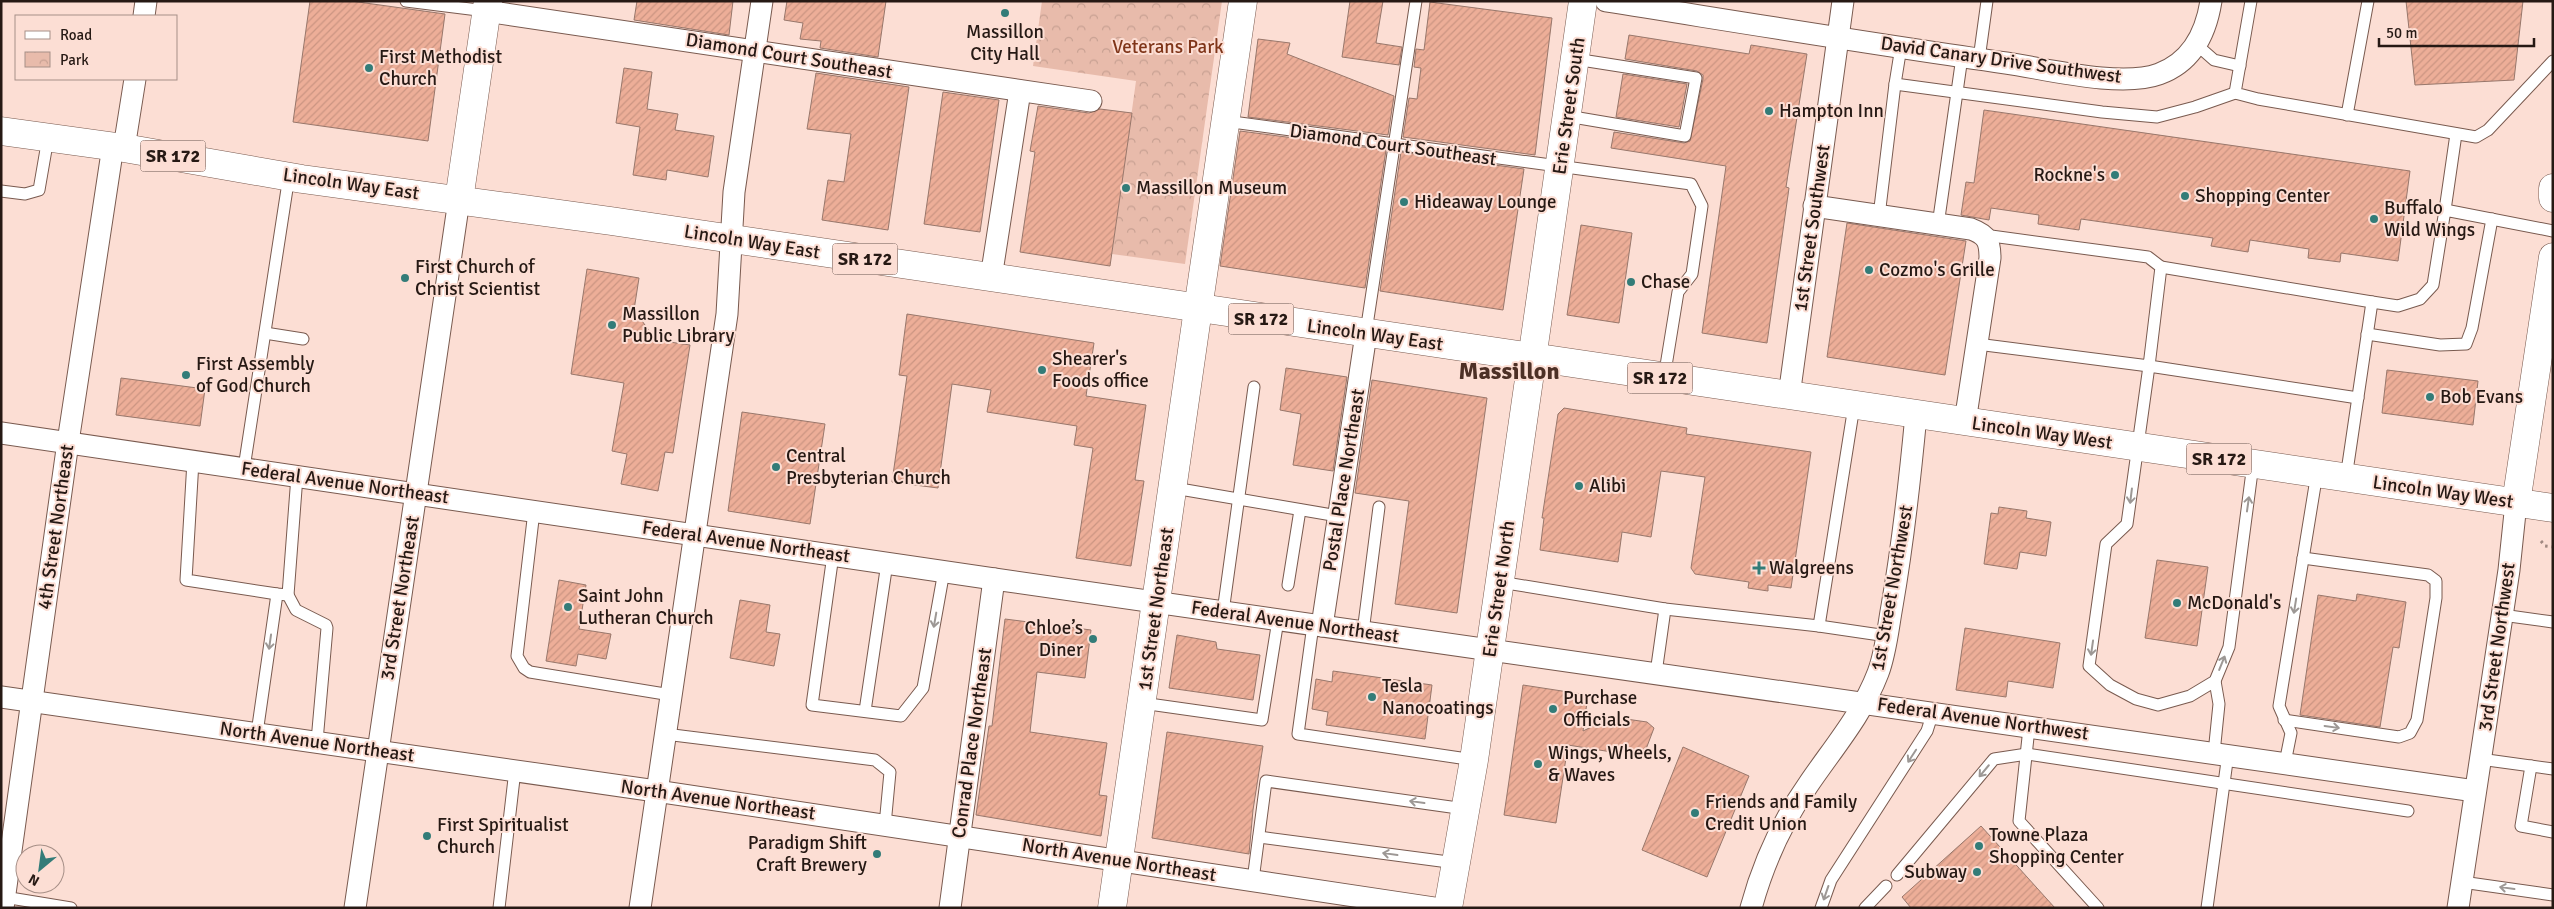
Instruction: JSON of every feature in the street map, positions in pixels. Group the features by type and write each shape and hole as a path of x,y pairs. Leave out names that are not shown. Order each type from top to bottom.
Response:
{"main road":[{"name":"1st Street Northeast","path":"1112,908 1243,1"},
{"name":"Erie Street South","path":"1532,359 1584,1"},
{"path":"459,200 487,6"},
{"name":"Lincoln Way East","path":"1,131 119,147 289,176 731,239 1532,359"},
{"path":"2553,188 2553,198"},
{"path":"2516,503 2547,344 2553,257"},
{"name":"Lincoln Way West","path":"1532,359 2553,508"},
{"name":"Erie Street North","path":"1448,908 1474,760 1532,359"}],"street":[{"path":"144,15 146,1"},
{"path":"640,908 727,314 734,192 762,1"},
{"name":"David Canary Drive Southwest","path":"1606,1 2094,76 2142,78 2173,68 2197,45 2204,30 2211,1"},
{"name":"1st Street Southwest","path":"1789,396 1843,1"},
{"name":"Diamond Court Southeast","path":"487,6 754,51 1091,101"},
{"name":"4th Street Northeast","path":"3,903 68,442 119,147 134,80"},
{"path":"991,278 1020,91"},
{"name":"3rd Street Northeast","path":"355,908 459,200"},
{"path":"1814,206 1971,229 1984,235 1990,247 1990,258 1965,422"},
{"name":"Postal Place Northeast","path":"1318,625 1338,516 1366,334"},
{"name":"1st Street Northwest","path":"1751,908 1767,859 1794,806 1865,702 1878,672 1886,636 1908,504 1916,415"},
{"name":"Federal Avenue Northeast","path":"1,433 944,572 1490,650"},
{"name":"3rd Street Northwest","path":"2458,908 2502,615 2516,503"},
{"name":"Conrad Place Northeast","path":"950,908 994,579"},
{"name":"Federal Avenue Northwest","path":"1490,650 1865,702 2029,728 2221,753 2475,791"},
{"name":"North Avenue Northeast","path":"1,697 515,770 1434,908"}],"lane":[{"path":"406,1 487,6"},
{"path":"1366,334 1392,145 1416,1"},
{"path":"1938,224 1956,92 1971,58 1987,1"},
{"path":"2236,93 2251,1"},
{"path":"2347,115 2368,1"},
{"path":"2197,45 2214,60 2240,66"},
{"path":"1879,216 1901,47"},
{"path":"1567,116 1685,136 1696,78 1575,59"},
{"path":"1895,84 2102,112 2157,116 2194,107 2236,93 2347,115 2476,137 2488,130 2553,61"},
{"name":"Diamond Court Southeast","path":"1225,121 1560,168 1692,184 1702,206 1692,274 1678,292 1664,378"},
{"path":"1984,235 2148,257 2161,267 2398,306 2420,299 2433,285 2456,134"},
{"path":"1,190 26,194 39,190 42,183 48,138"},
{"path":"244,468 289,176"},
{"path":"2445,210 2553,231"},
{"path":"2368,334 2440,345 2466,344 2472,328 2492,219"},
{"path":"2161,267 2127,524 2106,544 2089,666 2110,685 2136,699 2158,705 2190,696 2214,681 2229,646 2253,464"},
{"path":"2346,478 2372,302"},
{"path":"265,333 304,340"},
{"path":"1977,344 2149,366 2358,398"},
{"path":"1223,612 1254,387"},
{"path":"1819,626 1854,406"},
{"path":"192,460 186,580 282,594 296,610 326,625 328,628 317,741"},
{"path":"2285,763 2291,733 2279,706 2316,473"},
{"path":"257,733 282,594 296,476"},
{"path":"1174,488 1338,516"},
{"path":"1363,632 1379,507"},
{"path":"1288,585 1300,510"},
{"path":"534,511 517,656 524,668 530,672 671,695"},
{"path":"834,555 812,705 901,716 924,688 944,572"},
{"path":"2284,720 2399,737 2410,733 2417,720 2436,598 2436,580 2428,574 2303,558"},
{"path":"865,711 887,563"},
{"path":"1500,582 1665,609 1819,626 1886,636"},
{"path":"1656,673 1665,609"},
{"path":"2502,615 2553,622"},
{"path":"1142,703 1262,720 1278,620"},
{"path":"1318,625 1298,734 1474,760"},
{"path":"2206,908 2224,783 2219,704 2214,681"},
{"path":"1821,908 1831,880 1928,731 1933,712"},
{"path":"2029,728 2019,821 2098,908"},
{"path":"665,734 875,760 890,772 885,825"},
{"path":"1897,875 1994,759 2027,754 2408,811"},
{"path":"2480,759 2553,769"},
{"path":"2531,766 2521,826 2553,832"},
{"path":"499,908 515,770"},
{"path":"1253,880 1266,781 1465,809"},
{"path":"1259,837 1456,863"},
{"path":"2462,882 2553,895"},
{"path":"1865,908 1886,886"},
{"path":"3,903 70,908"}],"path":[{"path":"2541,541 2545,546 2553,547"}],"green space":[{"name":"Veterans Park","path":"1042,1 1222,1 1185,264 1112,254 1136,81 1033,66"}],"building":[{"name":"First Methodist Church","path":"310,1 351,1 445,14 428,141 293,122"},
{"path":"637,1 733,1 729,35 634,20"},
{"path":"787,1 886,1 878,57 820,48 821,41 800,39 803,23 784,20"},
{"path":"1350,1 1383,1 1376,43 1402,47 1399,65 1342,57"},
{"path":"2406,1 2523,1 2514,80 2415,85"},
{"path":"1430,2 1552,18 1535,155 1403,137 1409,98 1417,99 1421,68 1414,67 1416,49 1424,50"},
{"path":"1629,35 1749,54 1751,45 1807,54 1786,187 1789,188 1767,343 1702,333 1726,166 1611,148 1614,132 1684,143 1690,141 1703,79 1703,75 1697,71 1625,59"},
{"path":"1258,39 1290,43 1287,54 1394,96 1388,135 1248,117"},
{"path":"624,68 652,72 647,109 678,114 675,130 714,136 708,177 667,170 666,180 633,175 640,127 616,123"},
{"path":"816,73 909,87 888,230 822,220 828,180 844,182 851,134 807,129"},
{"path":"1623,74 1687,84 1679,127 1616,117"},
{"path":"943,92 999,100 980,232 924,224"},
{"path":"1038,106 1089,113 1100,109 1132,113 1110,266 1020,252 1035,152 1030,151"},
{"name":"Shopping Center","path":"1984,110 2410,171 2398,261 2341,253 2340,262 2308,258 2309,249 2250,240 2248,252 2211,246 2213,238 2081,219 2079,230 2038,224 2039,215 1991,208 1989,220 1961,215 1966,182 1974,183"},
{"path":"1240,131 1386,150 1365,288 1220,266"},
{"path":"1401,152 1524,169 1503,310 1380,291"},
{"path":"1847,223 1966,241 1945,375 1827,357"},
{"path":"1581,225 1632,233 1619,323 1567,315"},
{"name":"Massillon Public Library","path":"587,269 639,278 634,310 656,340 690,345 673,453 665,452 658,491 621,484 627,454 612,451 624,383 571,374"},
{"path":"907,314 1094,343 1086,396 1146,405 1135,480 1144,481 1131,566 1076,558 1093,448 1074,445 1077,426 987,412 991,390 952,384 938,488 892,482 907,376 899,375"},
{"path":"1286,368 1347,377 1333,471 1293,465 1301,414 1280,410"},
{"name":"Bob Evans","path":"2387,370 2478,381 2473,425 2382,413"},
{"path":"121,378 205,389 200,426 116,415"},
{"path":"1372,380 1487,398 1457,613 1395,604 1409,501 1355,493"},
{"path":"1564,408 1687,428 1686,434 1811,452 1791,588 1768,585 1768,591 1748,588 1749,582 1695,574 1691,568 1705,477 1661,471 1651,537 1622,532 1618,562 1540,550 1544,518 1542,518 1558,414"},
{"name":"Central Presbyterian Church","path":"742,412 825,424 810,524 728,511"},
{"path":"1999,507 2027,511 2026,518 2051,522 2046,556 2020,552 2017,569 1984,564 1991,513 1998,514"},
{"name":"McDonald's","path":"2157,560 2208,567 2197,646 2145,638"},
{"name":"Saint John Lutheran Church","path":"559,580 586,585 579,629 611,634 606,659 578,654 576,666 546,661"},
{"path":"2357,594 2406,602 2399,648 2393,647 2380,727 2300,715 2318,595 2356,601"},
{"path":"740,600 770,605 766,632 780,634 774,666 730,658"},
{"path":"1005,619 1091,630 1085,678 1037,672 1030,732 1107,743 1099,795 1107,796 1101,836 976,815 989,726 992,726"},
{"path":"1965,628 2060,643 2053,688 2008,681 2006,697 1956,690"},
{"path":"1177,635 1216,642 1217,649 1260,655 1253,700 1169,688"},
{"name":"Tesla Nanocoatings","path":"1333,671 1432,685 1425,739 1326,725 1328,712 1312,709 1316,679 1332,682"},
{"path":"1523,685 1588,695 1583,731 1612,717 1647,722 1654,728 1643,757 1568,745 1556,823 1504,815"},
{"path":"1167,732 1263,746 1253,810 1249,854 1152,838"},
{"name":"Friends and Family Credit Union","path":"1683,747 1749,776 1707,877 1642,850"},
{"name":"Towne Plaza Shopping Center","path":"1981,826 2055,908 1911,908 1902,897"}],"place":[{"name":"Massillon City Hall","path":"1005,13"},
{"name":"First Methodist Church","path":"369,68"},
{"name":"Hampton Inn","path":"1769,111"},
{"name":"Rockne's","path":"2115,175"},
{"name":"Massillon Museum","path":"1126,188"},
{"name":"Shopping Center","path":"2185,196"},
{"name":"Hideaway Lounge","path":"1404,202"},
{"name":"Buffalo Wild Wings","path":"2374,219"},
{"name":"Cozmo's Grille","path":"1869,270"},
{"name":"First Church of Christ Scientist","path":"405,278"},
{"name":"Chase","path":"1631,282"},
{"name":"Massillon Public Library","path":"612,325"},
{"name":"Shearer's Foods office","path":"1042,370"},
{"name":"First Assembly of God Church","path":"186,375"},
{"name":"Bob Evans","path":"2430,397"},
{"name":"Central Presbyterian Church","path":"776,467"},
{"name":"Alibi","path":"1579,486"},
{"name":"Walgreens","path":"1759,568"},
{"name":"McDonald's","path":"2177,603"},
{"name":"Saint John Lutheran Church","path":"568,607"},
{"name":"Chloe’s Diner","path":"1093,639"},
{"name":"Tesla Nanocoatings","path":"1372,697"},
{"name":"Purchase Officials","path":"1553,709"},
{"name":"Wings, Wheels, & Waves","path":"1538,764"},
{"name":"Friends and Family Credit Union","path":"1695,813"},
{"name":"First Spiritualist Church","path":"427,836"},
{"name":"Towne Plaza Shopping Center","path":"1979,846"},
{"name":"Paradigm Shift Craft Brewery","path":"877,854"},
{"name":"Subway","path":"1977,872"}],"district":[{"name":"Massillon","path":"1509,371"}]}
